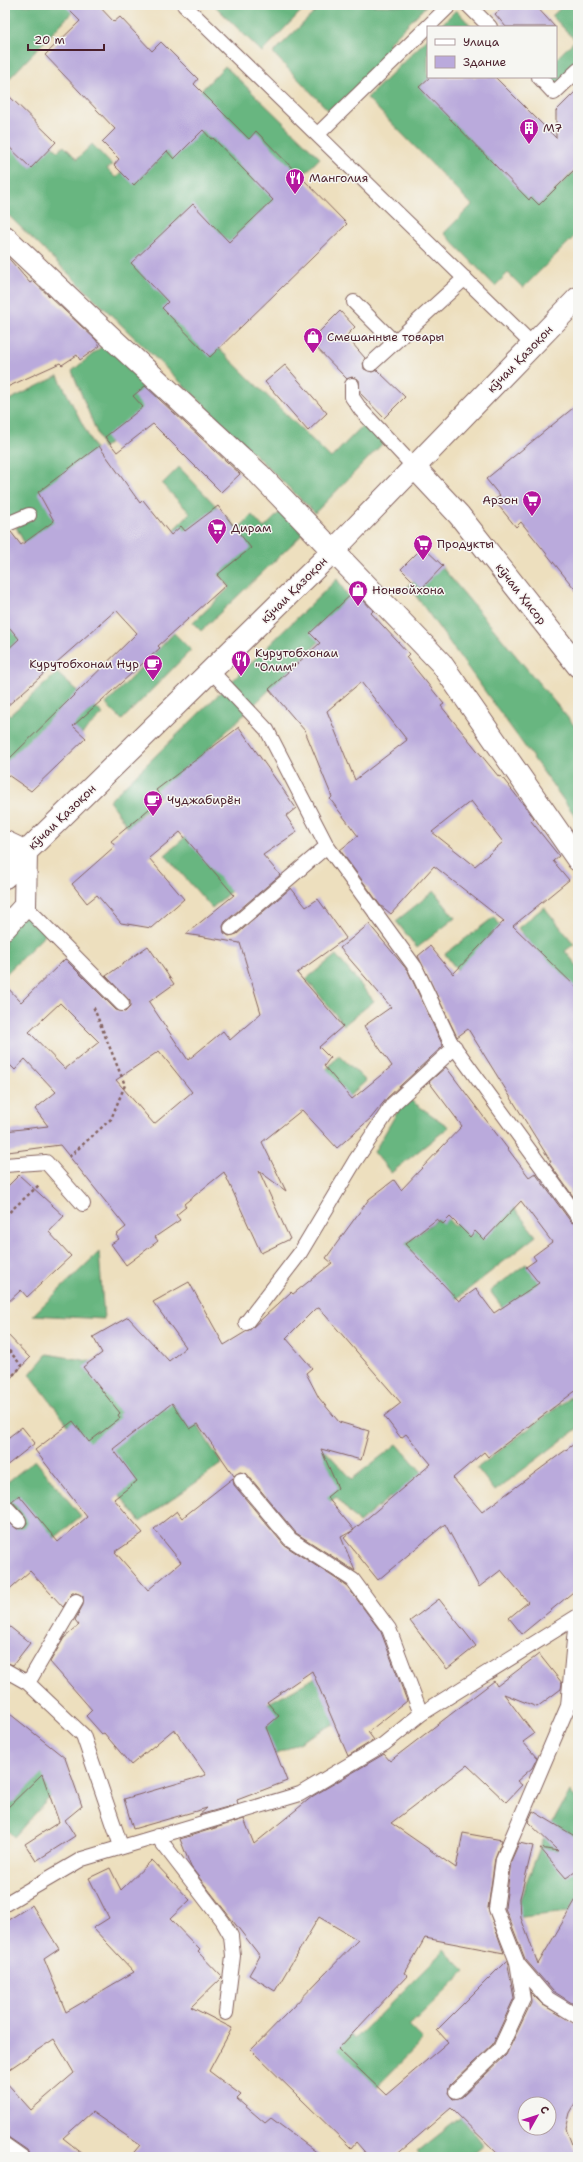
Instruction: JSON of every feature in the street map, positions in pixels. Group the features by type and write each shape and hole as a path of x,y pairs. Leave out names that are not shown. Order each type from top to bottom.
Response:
{"street":[{"path":"5,237 259,474 333,551 359,575 441,663 578,860"},
{"name":"кӯчаи Қазоқон","path":"5,877 26,852 212,672 333,551 578,298"},
{"name":"кӯчаи Ҳисор","path":"415,468 459,515 578,666"},
{"path":"5,842 26,852"},
{"path":"5,865 26,852"},
{"path":"5,928 26,906 26,852"}],"lane":[{"path":"184,5 318,134 533,346"},
{"path":"429,26 450,5"},
{"path":"468,5 489,26"},
{"path":"318,134 427,27"},
{"path":"540,78 554,93 578,70"},
{"path":"371,364 465,278"},
{"path":"354,302 394,342"},
{"path":"352,385 352,397 361,410 415,468"},
{"path":"5,525 30,515"},
{"path":"212,672 267,730 327,846 415,967 455,1047 578,1217"},
{"path":"231,928 327,846"},
{"path":"26,906 122,1004"},
{"path":"246,1323 300,1253 355,1161 393,1104 455,1047"},
{"path":"5,1165 46,1162 83,1204"},
{"path":"241,1480 290,1539 353,1580 389,1629 421,1714"},
{"path":"5,1506 19,1521"},
{"path":"28,1683 76,1601"},
{"path":"5,1904 82,1859 121,1846 300,1794 384,1744 421,1714 577,1617"},
{"path":"456,2091 500,2049 523,1999 517,1962 496,1909 503,1859 568,1706 577,1617"},
{"path":"5,1670 28,1683 83,1735 121,1846"},
{"path":"157,1836 223,1922 231,1936 233,1956 226,2013"},
{"path":"517,1962 547,1998 578,2017"},
{"path":"5,2145 22,2157"}],"path":[{"path":"64,1162 111,1119 125,1085 92,1004"},
{"path":"5,1216 40,1184"},
{"path":"5,1346 22,1366 5,1383"}],"green space":[{"path":"5,5 79,5 6,82 5,81"},
{"path":"214,5 307,5 262,52"},
{"path":"322,5 426,6 389,43 395,49 330,112 273,53"},
{"path":"564,5 578,5 578,68 556,89 546,78 557,78 557,58 575,40 552,16"},
{"path":"456,10 471,26 440,26"},
{"path":"427,39 427,78 431,78 430,79 547,198 578,168 578,233 523,288 508,273 495,286 444,233 472,205 367,98"},
{"path":"225,66 320,158 175,306 331,458 368,420 388,438 315,513 5,212 5,99 58,151 64,146 77,159 92,144 112,165 107,169 116,178"},
{"path":"111,339 163,390 131,428 103,448 72,371"},
{"path":"58,376 124,506 30,554 16,527 36,517 31,508 5,520 5,402"},
{"path":"179,467 238,529 252,515 264,528 287,505 309,528 201,631 193,623 230,587 174,529 190,513 162,484"},
{"path":"441,566 578,730 578,820 408,585"},
{"path":"337,579 355,607 128,827 109,801"},
{"path":"5,611 28,640 5,657"},
{"path":"174,633 191,650 122,720 106,704"},
{"path":"57,673 103,714 74,741 5,765 5,710 10,715"},
{"path":"192,831 239,884 212,908 165,855"},
{"path":"434,891 455,918 417,948 396,921"},
{"path":"20,899 46,934 5,975 5,914"},
{"path":"544,907 574,944 565,951 578,967 578,988 575,990 549,967 518,928"},
{"path":"494,917 506,933 457,970 445,954"},
{"path":"336,955 374,1001 344,1025 306,979"},
{"path":"339,1055 366,1081 335,1109 310,1088"},
{"path":"410,1100 449,1127 391,1173 374,1152 399,1109"},
{"path":"500,1190 536,1236 403,1341 357,1282 444,1214 454,1226"},
{"path":"99,1252 104,1319 33,1315"},
{"path":"526,1264 550,1295 539,1356 490,1291"},
{"path":"47,1354 95,1362 179,1396 222,1464 140,1522 30,1374"},
{"path":"578,1391 578,1428 495,1491 477,1468"},
{"path":"319,1444 352,1479 397,1444 436,1488 404,1514 390,1497 359,1523 336,1497 310,1518"},
{"path":"35,1460 81,1516 35,1554 5,1518 5,1484"},
{"path":"333,1668 356,1712 246,1771 222,1728"},
{"path":"5,1736 60,1786 14,1837 5,1828"},
{"path":"570,1791 578,1802 578,1911 513,1918 542,1842"},
{"path":"444,1950 465,1971 409,2026 423,2040 344,2120 291,2067 337,2022 355,2039"},
{"path":"461,2117 483,2145 469,2157 421,2157 417,2152"}],"building":[{"path":"64,5 98,5 114,22 120,17 152,51 161,42 198,79 194,84 249,139 256,131 347,224 210,357 162,308 168,302 131,263 193,204 229,242 273,200 213,138 211,139 203,130 174,159 167,151 134,185 114,165 119,159 102,142 115,129 45,55 80,21"},
{"path":"505,5 535,5 554,26 505,26 495,14"},
{"name":"М7","path":"429,78 496,78 556,138 556,111 578,89 578,166 539,205 531,197 529,200 419,87"},
{"path":"5,92 56,142 31,168 5,143"},
{"path":"5,254 30,283 33,281 96,340 100,346 80,360 77,355 62,365 60,363 5,388"},
{"path":"340,311 355,327 346,336 365,358 363,362 364,369 372,372 377,370 405,397 384,418 360,393 359,380 352,377 347,379 310,341"},
{"path":"285,365 327,413 308,431 265,382"},
{"path":"145,386 240,474 221,492 153,424 117,452 105,437 143,407 133,396"},
{"path":"578,404 578,593 521,522 516,527 494,500 500,496 486,479"},
{"path":"99,446 140,503 143,500 171,535 181,526 185,531 218,506 251,548 217,575 226,585 158,646 160,648 73,726 86,738 31,791 5,773 5,763 137,633 116,610 5,708 5,652 19,639 5,622 5,533 11,532 21,545 54,521 38,492"},
{"path":"423,547 443,566 421,589 401,569"},
{"path":"355,591 373,611 371,613 409,654 406,657 444,704 441,706 499,777 501,776 534,818 531,821 559,856 553,861 569,880 513,926 578,989 578,1203 549,1163 551,1162 468,1029 457,1037 418,956 430,946 453,974 504,921 434,866 391,914 380,905 340,850 358,836 330,799 332,797 305,731 269,689 320,643 310,633","holes":["361,682 407,740 355,780 327,711","471,801 503,842 475,866 432,832"]},
{"path":"239,727 296,808 286,816 297,832 263,855 280,875 225,922 223,926 224,933 229,936 237,934 291,888 306,907 318,899 346,938 297,973 343,1026 319,1047 330,1058 324,1066 352,1099 392,1066 364,1026 391,1007 340,948 369,924 408,971 443,1046 387,1098 371,1118 337,1148 302,1110 262,1142 286,1191 259,1171 290,1239 261,1253 224,1172 184,1204 186,1207 176,1215 180,1220 155,1237 158,1241 126,1265 111,1244 119,1239 116,1235 126,1227 60,1145 8,1152 5,1131 48,1126 35,1109 56,1092 25,1059 15,1070 5,1060 5,985 21,1002 65,959 116,1010 125,1012 130,1007 130,1001 106,976 148,946 174,984 149,1002 188,1060 223,1031 230,1040 261,1013 240,943 186,934 234,895 180,832 149,858 184,899 151,928 121,923 97,895 87,903 72,884 115,846 111,841 162,798 156,790","holes":["60,1003 99,1042 65,1069 29,1032","159,1051 192,1092 154,1124 116,1080"]},
{"path":"446,1067 529,1177 535,1173 571,1222 578,1225 578,1389 488,1457 484,1452 453,1478 482,1512 578,1441 578,1588 522,1634 509,1618 528,1602 501,1570 479,1587 445,1524 378,1580 344,1538 352,1531 341,1537 355,1571 296,1533 247,1474 240,1472 234,1476 198,1424 190,1429 172,1403 113,1449 137,1481 114,1499 143,1533 115,1552 148,1590 181,1562 154,1529 177,1511 182,1518 233,1478 234,1485 284,1545 347,1586 381,1632 407,1701 368,1732 374,1740 348,1756 312,1671 267,1702 279,1716 266,1727 287,1781 237,1800 238,1804 199,1815 207,1808 133,1829 124,1799 206,1775 174,1729 131,1765 104,1733 102,1734 86,1716 92,1710 50,1662 64,1638 79,1625 75,1620 83,1605 83,1596 72,1593 63,1607 30,1571 5,1593 5,1518 17,1529 24,1527 27,1523 25,1516 12,1501 19,1495 58,1542 87,1517 35,1450 73,1421 89,1442 120,1418 118,1415 120,1413 83,1367 102,1353 93,1337 128,1317 169,1361 186,1347 153,1302 189,1282 224,1345 252,1328 291,1292 293,1294 332,1263 326,1258 369,1199 394,1180 401,1190 462,1126 429,1082","holes":["521,1201 552,1242 533,1256 536,1260 526,1267 539,1283 494,1313 476,1289 459,1301 405,1244 437,1219 443,1224 450,1217 470,1237 475,1231 484,1240","319,1308 401,1403 384,1416 401,1438 406,1434 431,1464 354,1530 327,1497 338,1488 321,1449 361,1460 369,1431 339,1422 319,1398 306,1373 312,1368 286,1338 315,1309"]},
{"path":"19,1175 64,1216 49,1232 71,1256 27,1297 21,1290 5,1305 5,1189"},
{"path":"5,1332 30,1358 5,1384"},
{"path":"22,1427 35,1443 5,1467 5,1440"},
{"path":"439,1599 476,1646 447,1669 410,1621"},
{"path":"5,1623 30,1643 13,1665 5,1662"},
{"path":"539,1654 562,1683 561,1689 537,1707 504,1694 534,1734 523,1742 537,1758 532,1768 517,1781 522,1785 506,1802 467,1765 391,1823 456,1868 463,1833 502,1840 495,1858 488,1908 504,1953 425,1938 405,1973 408,1975 338,2049 386,2095 448,2042 437,2030 507,1960 514,1998 493,2044 450,2085 448,2093 453,2099 462,2097 506,2055 531,2003 530,1992 543,2005 578,2025 578,2099 570,2113 566,2129 577,2157 501,2157 451,2108 394,2157 369,2157 356,2142 351,2148 251,2050 358,1940 319,1917 275,1991 249,1975 260,1956 191,1867 180,1839 244,1819 254,1844 313,1796 384,1754 390,1761 494,1681 497,1686"},
{"path":"5,1710 65,1758 82,1806 65,1820 75,1836 36,1861 25,1844 59,1822 42,1774 5,1810"},
{"path":"533,1811 578,1838 578,1870 566,1878 540,1848 558,1851 528,1822"},
{"path":"519,1843 533,1846 520,1898 521,1918 538,1964 578,1896 578,2007 553,1991 525,1959 505,1908 511,1861"},
{"path":"152,1860 190,1900 170,1919 200,1950 198,1952 222,1977 191,2007 232,2028 209,2071 241,2095 237,2099 265,2123 271,2118 323,2157 130,2157 140,2145 92,2112 63,2138 87,2157 30,2157 27,2150 5,2135 5,2081 31,2110 74,2073 54,2039 5,2072 5,1922 32,1905 59,1949 44,1959 66,2012 134,1972 93,1928 109,1918 89,1878 110,1868 121,1890"}],"place":[{"name":"М7","path":"529,145"},
{"name":"Манголия","path":"295,195"},
{"name":"Смешанные товары","path":"313,354"},
{"name":"Арзон","path":"532,517"},
{"name":"Дирам","path":"217,545"},
{"name":"Продукты","path":"423,561"},
{"name":"Нонвойхона","path":"358,607"},
{"name":"Курутобхонаи \"Олим\"","path":"241,677"},
{"name":"Курутобхонаи Нур","path":"153,681"},
{"name":"Чуджабирён","path":"153,817"}]}
